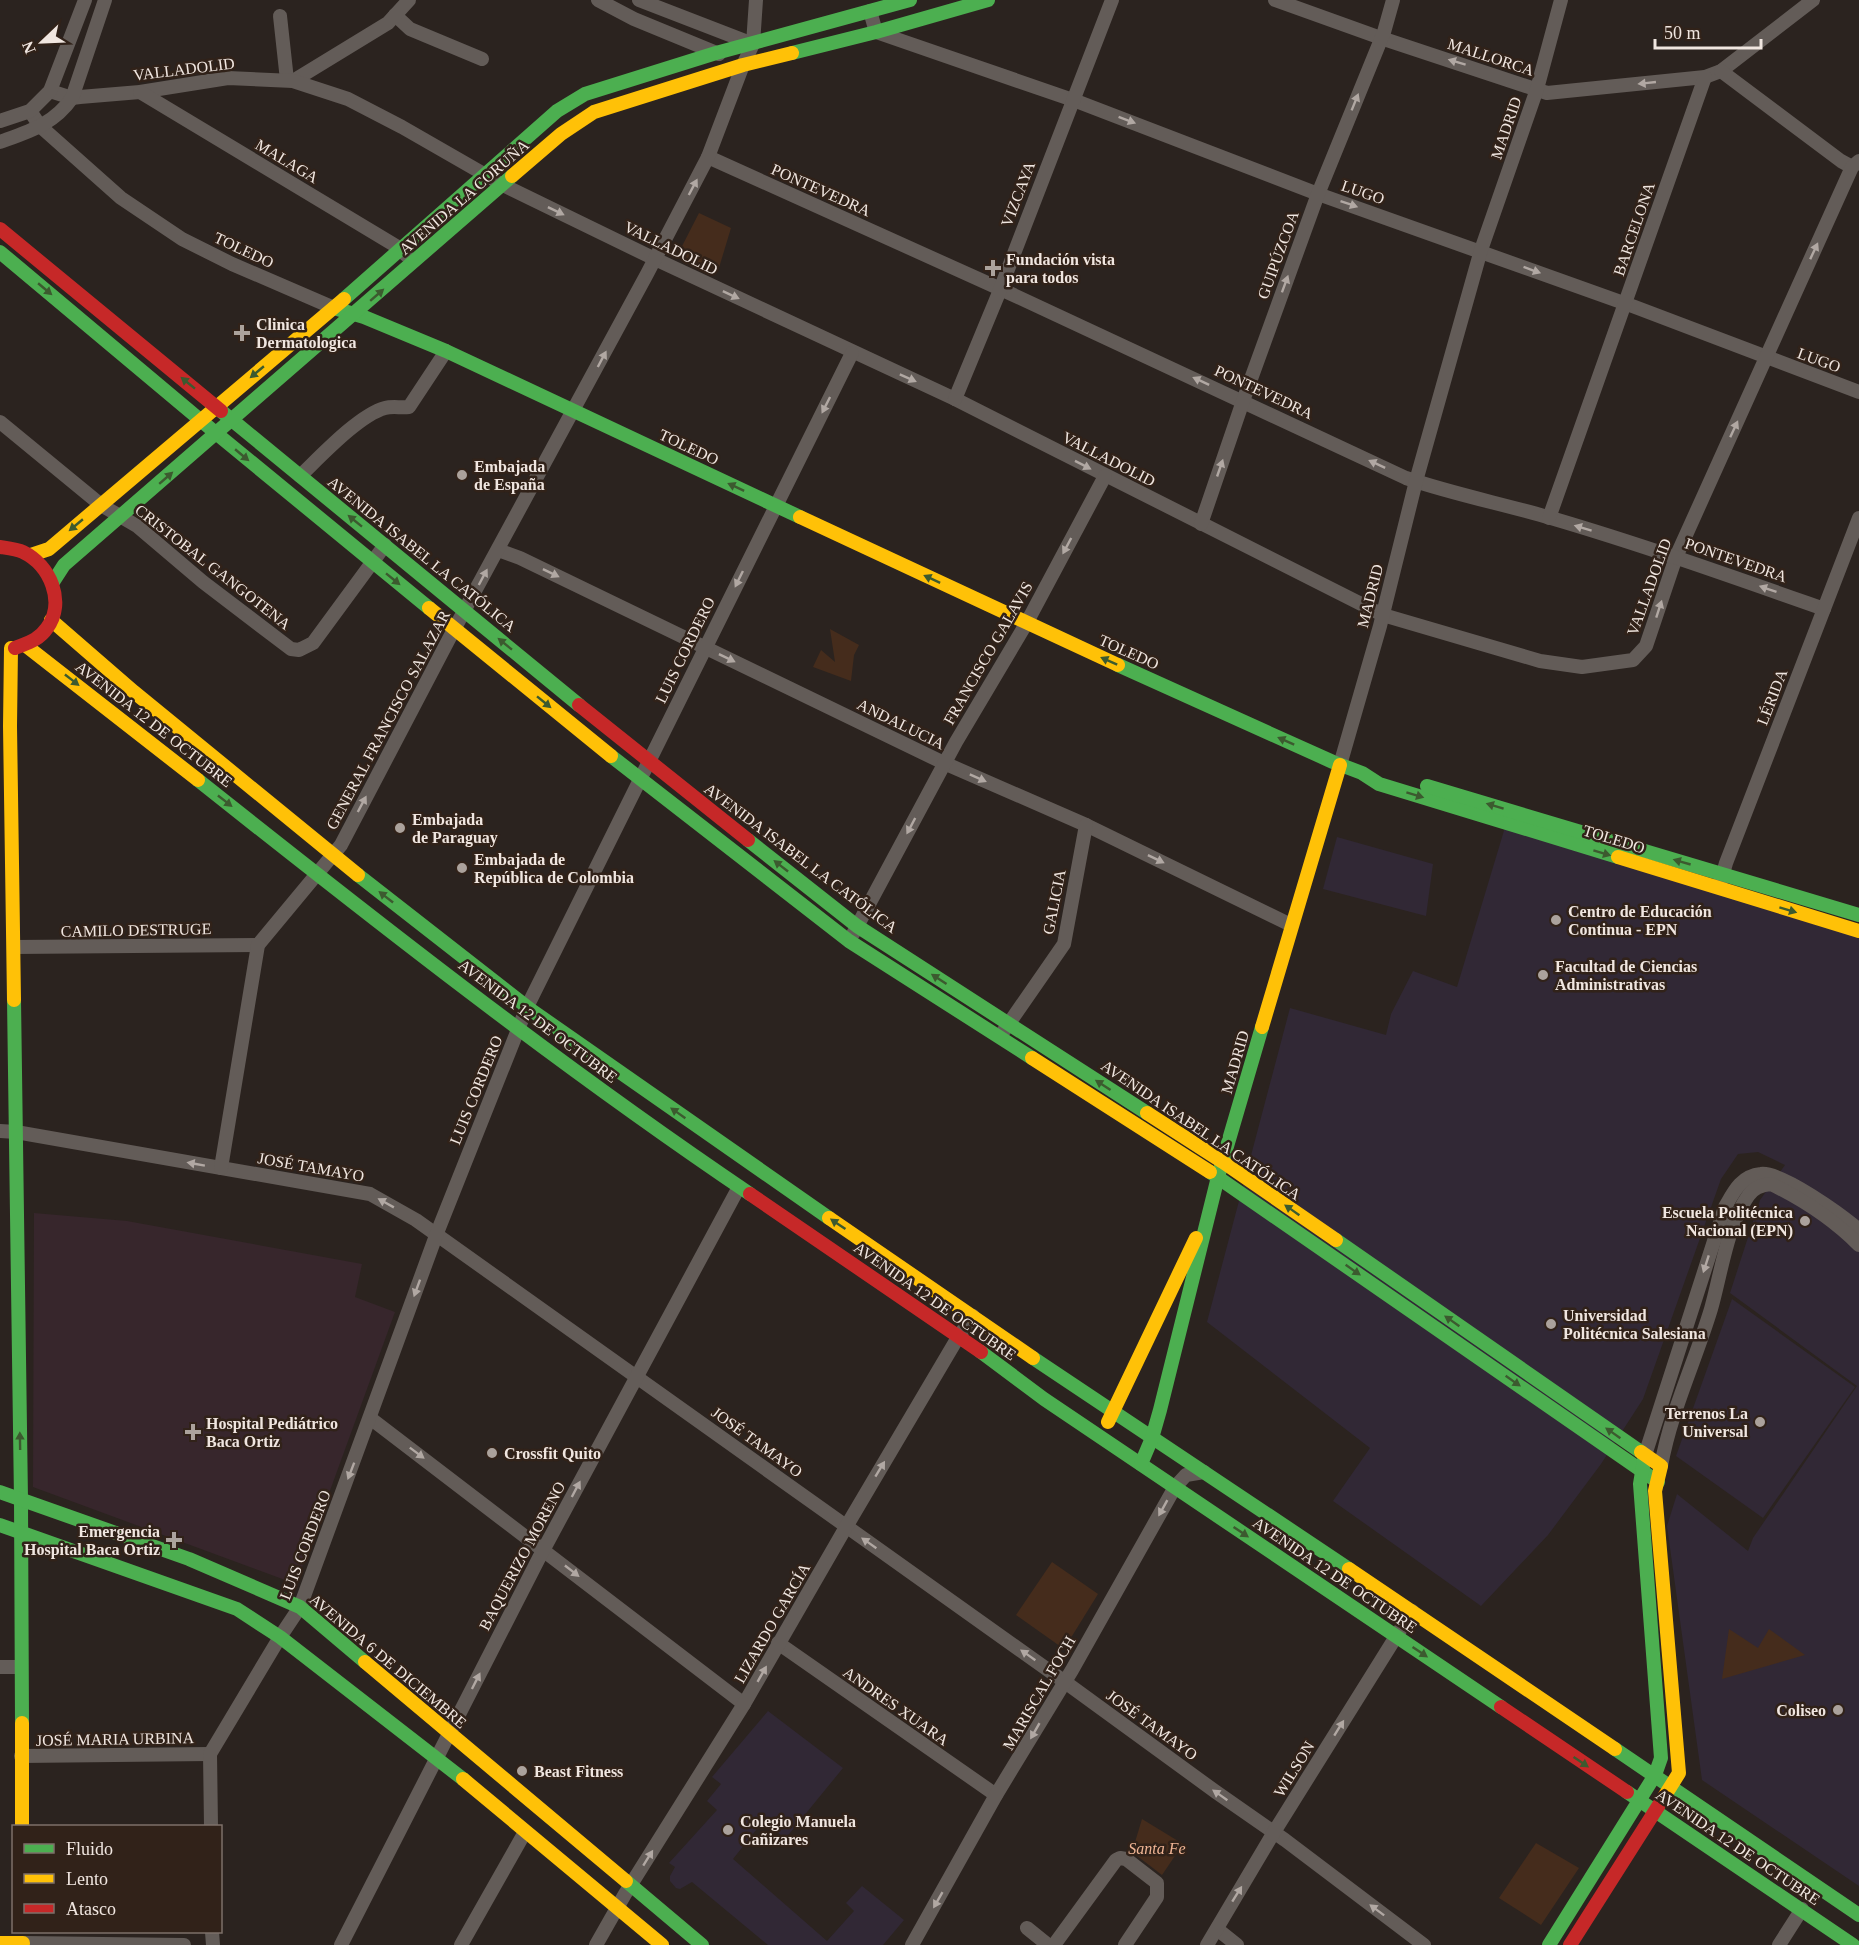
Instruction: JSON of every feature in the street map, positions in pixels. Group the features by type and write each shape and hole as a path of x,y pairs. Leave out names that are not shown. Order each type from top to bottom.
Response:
{"street":[{"path":"0,121 30,111 50,91 85,0"},
{"path":"0,142 40,126 63,112 72,98 105,0"},
{"path":"280,16 290,80 388,22 409,0"},
{"path":"598,0 634,19 743,66"},
{"name":"GENERAL FRANCISCO SALAZAR","path":"258,945 333,855 655,259 708,158 753,44 756,0"},
{"name":"AVENIDA LA CORUÑA","path":"31,555 49,549 334,308 556,111 585,94 716,53 910,0"},
{"name":"AVENIDA LA CORUÑA","path":"52,582 64,565 561,134 594,112 743,66 988,0"},
{"name":"VIZCAYA","path":"955,399 1112,0"},
{"name":"MALLORCA","path":"1275,0 1547,93 1705,77"},
{"name":"GUIPÚZCOA","path":"1201,524 1243,400 1318,194 1381,38 1393,0"},
{"name":"MADRID","path":"1141,1464 1152,1438 1218,1177 1383,615 1416,481 1481,250 1537,89 1561,0"},
{"path":"1705,77 1721,71 1813,0"},
{"path":"634,19 642,1 753,44"},
{"path":"870,11 876,32"},
{"path":"395,15 410,29 482,59"},
{"name":"LUGO","path":"876,32 1072,100 1318,194 1481,250 1859,392"},
{"path":"1721,71 1831,154 1855,164"},
{"name":"BARCELONA","path":"1549,518 1705,77"},
{"name":"VALLADOLID","path":"50,91 72,98 140,92 228,78 290,80 348,99 503,185 655,259 955,399 1383,615 1540,661 1582,667 1633,660 1646,646 1676,557 1855,164"},
{"name":"MALAGA","path":"140,92 401,249 414,263"},
{"name":"TOLEDO","path":"30,111 40,126 121,198 182,239 232,264 334,308 355,314 446,351 1026,624 1340,765 1362,772 1379,784 1859,931"},
{"name":"PONTEVEDRA","path":"708,158 1243,400 1416,481 1549,518 1676,557 1824,609"},
{"name":"AVENIDA ISABEL LA CATÓLICA","path":"0,229 648,762 857,926 1223,1162 1661,1466"},
{"name":"AVENIDA ISABEL LA CATÓLICA","path":"0,252 454,629 640,779 849,941 1218,1177 1658,1482"},
{"path":"300,476 372,413 387,407 398,409 409,407 446,351"},
{"name":"LUIS CORDERO","path":"210,1754 300,1607 436,1233 527,1007 852,352"},
{"name":"CRISTOBAL GANGOTENA","path":"0,422 100,505 136,526 203,582 291,649 299,650 313,643 385,545"},
{"name":"FRANCISCO GALAVIS","path":"849,941 944,764 1026,624 1105,476"},
{"name":"LÉRIDA","path":"1719,888 1722,874 1859,519"},
{"path":"0,547 18,549 31,555 48,572 56,598 51,620 38,638 25,645 5,648 10,726 14,947 21,1500 22,1825"},
{"name":"ANDALUCIA","path":"498,550 520,558 944,764 1086,825 1292,925"},
{"name":"AVENIDA 12 DE OCTUBRE","path":"51,620 143,700 333,855 527,1007 746,1161 1113,1412 1412,1611 1859,1915"},
{"name":"AVENIDA 12 DE OCTUBRE","path":"25,645 518,1029 674,1142 959,1336 1030,1389 1853,1945"},
{"name":"TOLEDO","path":"1362,772 1380,772 1859,915"},
{"name":"GALICIA","path":"999,1038 1064,944 1086,825"},
{"path":"221,1168 258,945"},
{"name":"CAMILO DESTRUGE","path":"14,947 258,945"},
{"name":"JOSÉ TAMAYO","path":"0,1131 370,1194 436,1233 1274,1832 1424,1945"},
{"path":"1570,1945 1679,1773 1655,1491 1669,1428 1710,1310 1733,1229 1748,1196 1750,1184 1761,1173 1772,1174 1793,1184 1859,1230"},
{"path":"1549,1945 1655,1775 1661,1758 1640,1484 1641,1470 1725,1207 1735,1187 1771,1184 1841,1229 1859,1245"},
{"name":"BAQUERIZO MORENO","path":"341,1945 544,1549 739,1187"},
{"name":"MADRID","path":"1100,1436 1213,1201"},
{"name":"LIZARDO GARCÍA","path":"596,1945 617,1907 744,1704 846,1527 973,1316"},
{"path":"370,1418 744,1704"},
{"path":"1175,1487 1186,1475 1204,1472"},
{"name":"MARISCAL FOCH","path":"912,1945 1175,1487"},
{"name":"AVENIDA 6 DE DICIEMBRE","path":"0,1492 242,1579 300,1607 702,1945"},
{"path":"0,1525 237,1609 280,1637 437,1757 662,1945"},
{"name":"WILSON","path":"1207,1945 1274,1832 1412,1611"},
{"name":"ANDRES XUARA","path":"778,1643 996,1796"},
{"path":"0,1667 21,1667"},
{"path":"210,1754 211,1825"},
{"name":"JOSÉ MARIA URBINA","path":"21,1756 210,1754"},
{"path":"461,1945 525,1832"},
{"path":"1054,1945 1116,1860 1120,1858 1126,1859 1157,1883 1159,1891 1157,1898 1125,1945"},
{"path":"1779,1945 1802,1909"},
{"path":"1027,1928 1048,1945"},
{"path":"1217,1929 1238,1945"},
{"path":"0,1943 23,1940 184,1945"}],"shaded area":[{"path":"1506,824 1859,935 1859,1886 1702,1780 1667,1526 1677,1494 1748,1551 1753,1538 1857,1386 1730,1293 1760,1200 1785,1165 1758,1152 1738,1154 1721,1179 1643,1399 1601,1464 1548,1535 1481,1606 1333,1501 1370,1448 1207,1322 1290,1008 1386,1035 1391,1014 1413,971 1457,987"},
{"path":"1337,837 1433,864 1426,916 1323,889"},
{"name":"Hospital Pediátrico Baca Ortiz","path":"34,1213 127,1221 362,1264 355,1297 395,1312 296,1584 33,1487"},
{"name":"Terrenos La Universal","path":"1732,1299 1855,1387 1763,1518 1676,1456"},
{"name":"Colegio Manuela Cañizares","path":"768,1711 843,1768 785,1839 764,1820 733,1859 827,1941 854,1911 846,1903 862,1886 904,1920 883,1945 768,1945 692,1882 680,1889 670,1881 675,1867 669,1863 717,1810 707,1801 721,1784 712,1777"}],"green space":[{"path":"699,213 731,228 718,271 678,254"},
{"path":"830,629 859,645 854,655 851,681 813,667 821,650 835,662"},
{"path":"1052,1562 1098,1594 1064,1649 1016,1615"},
{"path":"1729,1629 1758,1648 1769,1629 1805,1655 1722,1679"},
{"name":"Santa Fe","path":"1142,1819 1183,1844 1162,1875 1132,1852"},
{"path":"1536,1843 1579,1868 1541,1925 1499,1898"}],"traffic: fast":[{"path":"344,299 557,111 585,94 716,53 910,0"},
{"path":"792,53 988,0"},
{"path":"53,582 64,565 512,176"},
{"path":"0,252 429,608"},
{"path":"334,308 364,317 446,351 800,517"},
{"path":"221,411 579,705"},
{"path":"1118,665 1362,773 1379,784 1618,857"},
{"path":"611,756 849,941 1032,1058"},
{"path":"198,780 401,940 539,1044 750,1194"},
{"path":"1427,786 1859,915"},
{"path":"748,840 857,926 1147,1113"},
{"path":"358,875 531,1010 829,1218"},
{"path":"14,1000 22,1723"},
{"path":"1141,1464 1160,1410 1218,1177 1262,1027"},
{"path":"1210,1172 1658,1482"},
{"path":"1336,1240 1641,1452"},
{"path":"981,1352 1044,1399 1501,1707"},
{"path":"1033,1358 1349,1569"},
{"path":"1549,1945 1655,1775 1661,1758 1640,1484 1644,1460"},
{"path":"0,1492 189,1559 300,1607 365,1662"},
{"path":"0,1525 237,1609 280,1637 463,1779"},
{"path":"1615,1749 1859,1915"},
{"path":"1627,1792 1853,1945"},
{"path":"626,1881 702,1945"}],"traffic: slow":[{"path":"512,176 561,134 594,112 743,65 792,53"},
{"path":"31,555 49,549 344,299"},
{"path":"800,517 1118,665"},
{"path":"429,608 611,756"},
{"path":"51,620 134,692 358,875"},
{"path":"25,645 198,780"},
{"path":"11,648 14,1000"},
{"path":"1262,1027 1340,765"},
{"path":"1618,857 1859,931"},
{"path":"1032,1058 1210,1172"},
{"path":"1147,1113 1336,1240"},
{"path":"829,1218 1033,1358"},
{"path":"1108,1422 1196,1238"},
{"path":"1641,1452 1661,1466 1655,1491 1679,1773 1664,1797"},
{"path":"1349,1569 1615,1749"},
{"path":"365,1662 626,1881"},
{"path":"22,1723 22,1825"},
{"path":"463,1779 662,1945"},
{"path":"0,1943 23,1943"}],"traffic: jam":[{"path":"0,229 221,411"},
{"path":"0,547 21,551 33,558 47,575 55,596 53,618 44,632 28,643 15,648"},
{"path":"579,705 748,840"},
{"path":"750,1194 981,1352"},
{"path":"1501,1707 1627,1792"},
{"path":"1570,1945 1664,1797"}],"place":[{"name":"Fundación vista para todos","path":"993,268"},
{"name":"Clinica Dermatologica","path":"242,333"},
{"name":"Embajada de España","path":"462,475"},
{"name":"Embajada de Paraguay","path":"400,828"},
{"name":"Embajada de República de Colombia","path":"462,868"},
{"name":"Centro de Educación Continua - EPN","path":"1556,920"},
{"name":"Facultad de Ciencias Administrativas","path":"1543,975"},
{"name":"Escuela Politécnica Nacional (EPN)","path":"1805,1221"},
{"name":"Universidad Politécnica Salesiana","path":"1551,1324"},
{"name":"Terrenos La Universal","path":"1760,1422"},
{"name":"Hospital Pediátrico Baca Ortiz","path":"193,1432"},
{"name":"Crossfit Quito","path":"492,1453"},
{"name":"Emergencia Hospital Baca Ortiz","path":"174,1540"},
{"name":"Coliseo","path":"1838,1710"},
{"name":"Beast Fitness","path":"522,1771"},
{"name":"Colegio Manuela Cañizares","path":"728,1830"}]}
